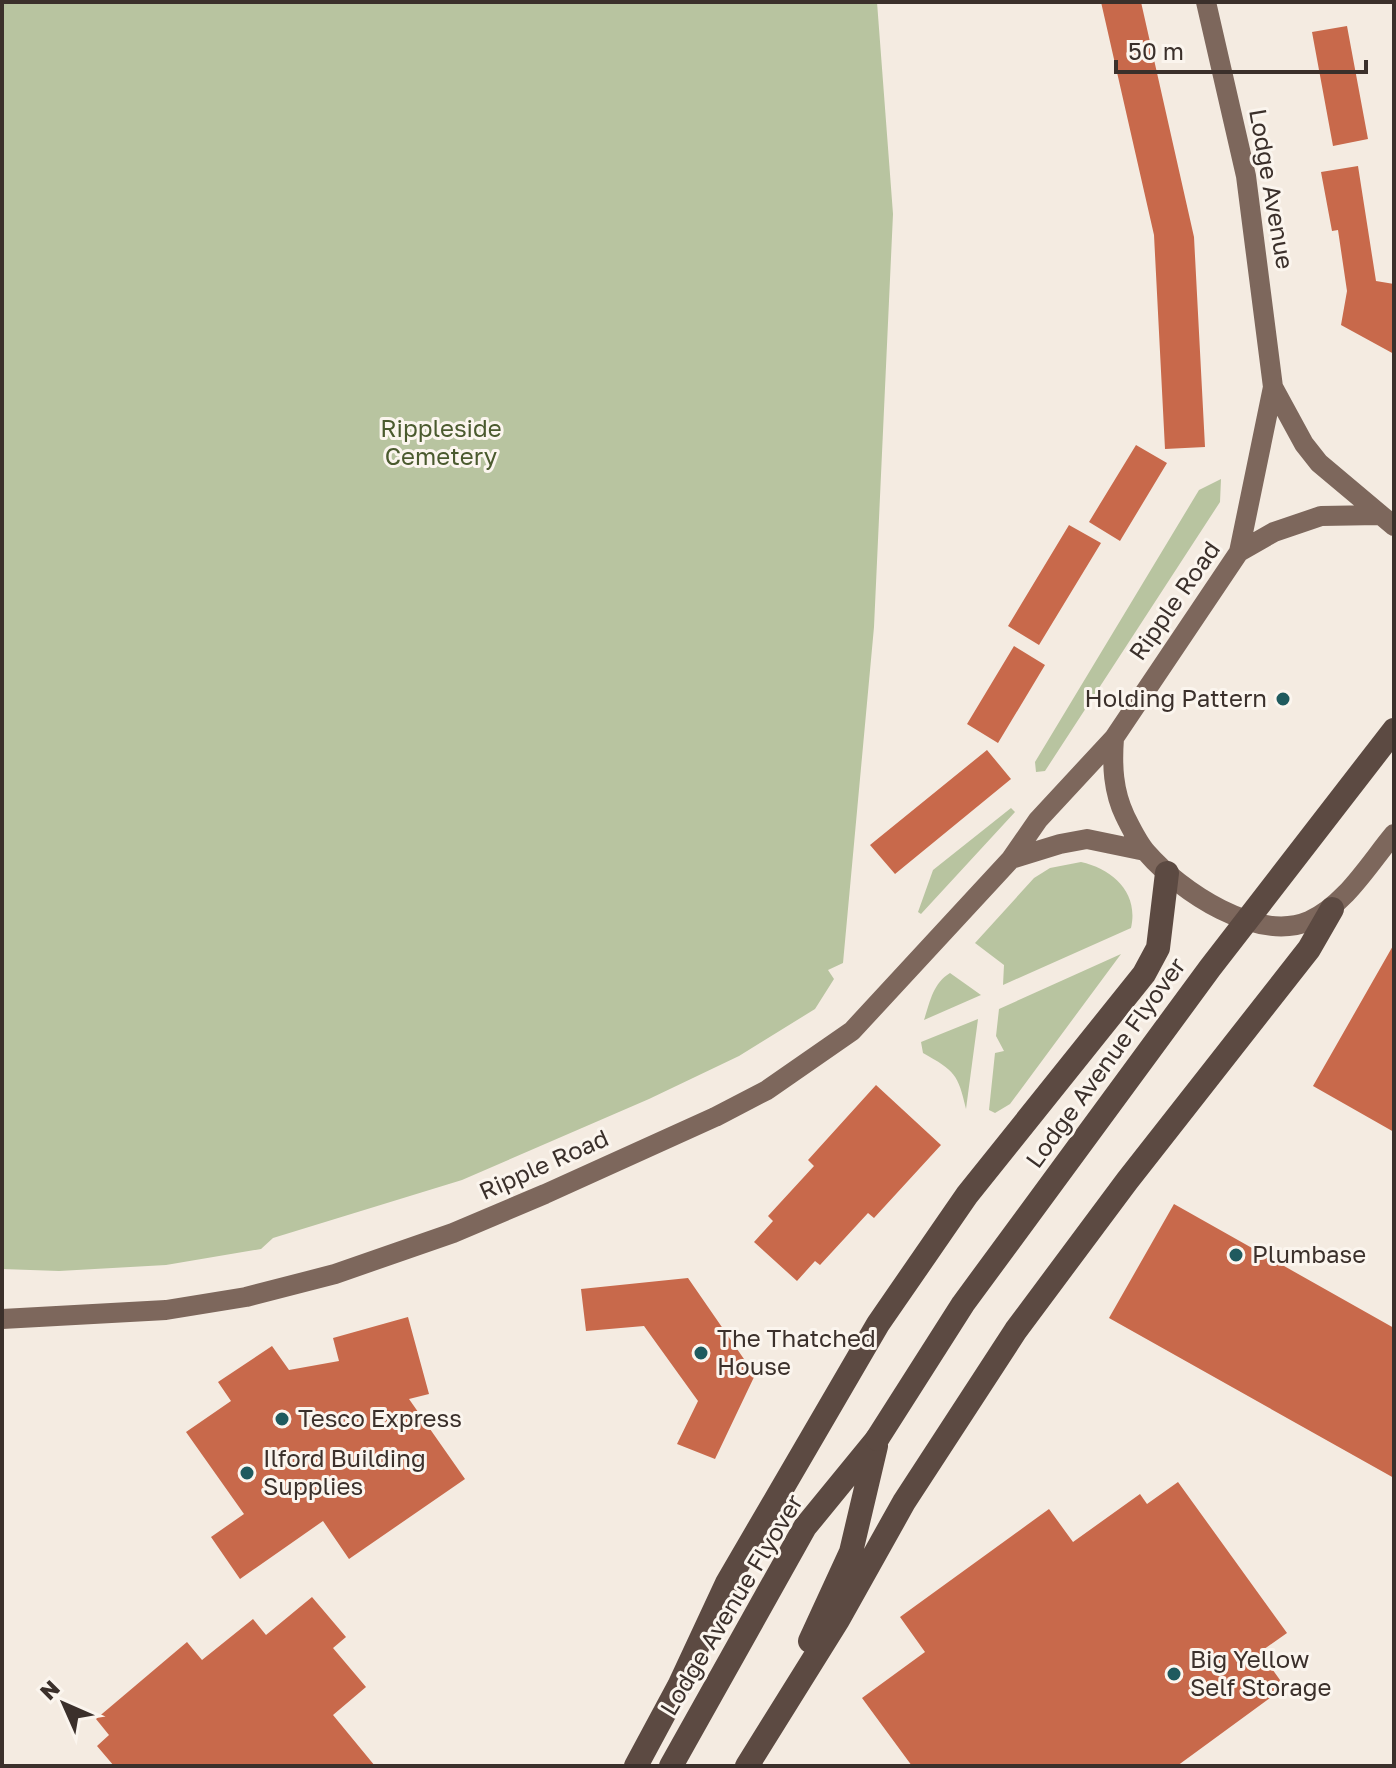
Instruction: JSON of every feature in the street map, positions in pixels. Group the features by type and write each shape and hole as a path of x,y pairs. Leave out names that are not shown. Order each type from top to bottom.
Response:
{"highway":[{"name":"Lodge Avenue Flyover","path":"671,1766 805,1527 877,1439 963,1304 1210,968 1394,730"},
{"path":"636,1766 679,1686 727,1583 878,1324 967,1195 1144,974 1158,948 1167,873"},
{"path":"746,1766 838,1620 904,1502 1016,1330 1127,1181 1309,949 1332,909"},
{"name":"Lodge Avenue Flyover","path":"746,1766 798,1667 851,1552 877,1439"}],"main road":[{"name":"Lodge Avenue","path":"1206,2 1246,176 1273,387 1239,552"},
{"name":"Lodge Avenue","path":"1273,387 1304,444 1319,463 1386,520"},
{"name":"Ripple Road","path":"2,1319 166,1310 246,1297 335,1274 453,1233 701,1124 767,1090 852,1031 1011,859 1038,820 1114,738 1239,552 1274,532 1321,516 1386,520"},
{"path":"1114,738 1112,766 1116,790 1124,813 1145,851 1167,873 1212,904 1251,923 1281,927 1306,922 1332,909 1394,834"},
{"path":"1011,859 1087,839 1145,851"}],"green space":[{"name":"Rippleside Cemetery","path":"2,2 877,2 893,214 874,627 843,963 828,970 834,979 815,1009 739,1056 649,1099 462,1180 273,1238 261,1249 166,1265 59,1271 2,1269"},
{"path":"1221,479 1220,502 1045,771 1036,772 1035,762 1199,490"},
{"path":"1011,808 1015,812 921,914 918,912 933,870"},
{"path":"1081,862 1103,870 1121,884 1131,904 1131,928 1003,985 1004,965 975,943 1034,878 1050,868"},
{"path":"1121,954 1010,1104 995,1113 989,1110 995,1053 1004,1051 996,1036 999,1009"},
{"path":"950,973 981,995 924,1020 936,988"},
{"path":"978,1019 966,1109 954,1075 923,1053 921,1042"}],"building":[{"path":"1101,2 1141,2 1194,237 1205,447 1165,449 1154,235"},
{"path":"1347,26 1368,139 1333,146 1312,32"},
{"path":"1358,166 1376,281 1394,284 1394,354 1341,325 1347,291 1338,230 1332,231 1321,172"},
{"path":"1136,445 1167,463 1120,541 1089,522"},
{"path":"1069,525 1101,543 1039,645 1008,626"},
{"path":"1014,646 1045,665 998,743 967,724"},
{"path":"987,750 1011,779 895,874 870,845"},
{"path":"1394,944 1394,1132 1313,1086"},
{"path":"876,1085 941,1145 874,1218 868,1213 820,1265 815,1261 797,1281 754,1242 773,1221 768,1216 814,1166 808,1160"},
{"path":"1174,1204 1394,1328 1394,1478 1109,1318"},
{"name":"The Thatched House","path":"688,1278 755,1375 715,1459 677,1444 698,1401 644,1326 586,1331 581,1289"},
{"path":"408,1317 429,1394 409,1399 465,1479 349,1559 323,1521 240,1579 211,1537 244,1514 186,1432 231,1401 218,1382 272,1346 289,1370 339,1361 333,1338"},
{"path":"1178,1482 1287,1633 1260,1652 1285,1687 1177,1766 912,1766 862,1698 925,1652 900,1617 1049,1509 1073,1542 1140,1494 1147,1504"},
{"path":"312,1597 346,1637 333,1648 366,1687 333,1715 375,1766 114,1766 97,1746 109,1735 96,1719 187,1642 202,1660 253,1619 266,1635"}],"place":[{"name":"Holding Pattern","path":"1283,699"},
{"name":"Plumbase","path":"1236,1255"},
{"name":"The Thatched House","path":"701,1353"},
{"name":"Tesco Express","path":"282,1419"},
{"name":"Ilford Building Supplies","path":"247,1473"},
{"name":"Big Yellow Self Storage","path":"1174,1674"}]}
